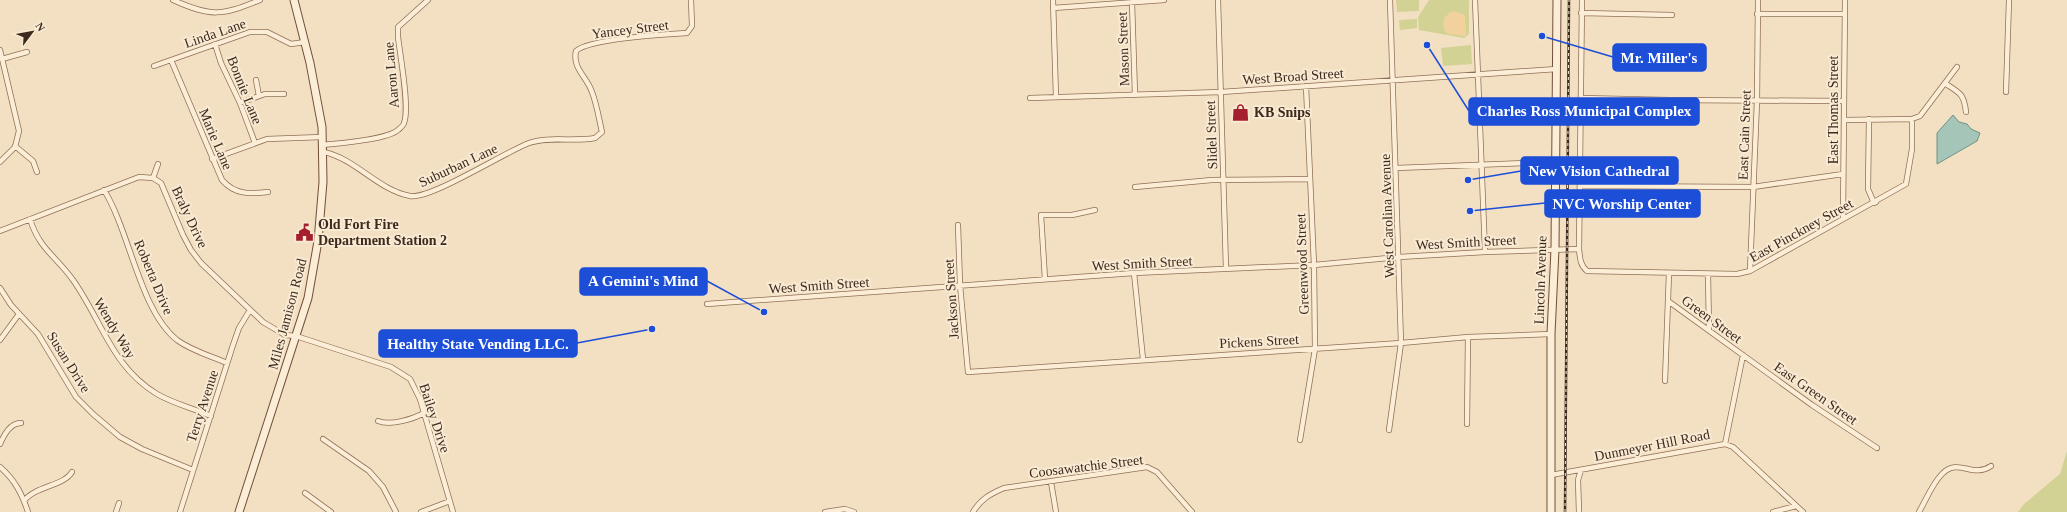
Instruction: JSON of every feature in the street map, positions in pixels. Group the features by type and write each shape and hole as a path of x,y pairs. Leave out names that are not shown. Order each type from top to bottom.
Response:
{"main road":[{"name":"Miles Jamison Road","path":"239,512 308,297 316,254 323,182 323,148 319,104 294,0"},
{"name":"Lincoln Avenue","path":"1551,512 1551,334 1554,249 1557,0"}],"street":[{"path":"173,0 208,14 233,10 260,0"},
{"name":"Aaron Lane","path":"323,148 389,134 397,131 404,124 406,110 398,27 428,0"},
{"name":"Yancey Street","path":"587,140 596,138 602,132 592,91 575,64 576,50 583,46 631,37 687,33 692,26 691,0"},
{"path":"1053,0 1056,97"},
{"path":"1053,8 1164,0"},
{"name":"Slidel Street","path":"1218,0 1226,269"},
{"name":"West Carolina Avenue","path":"1389,430 1401,343 1394,82 1390,0"},
{"path":"1475,0 1485,252"},
{"name":"East Pinckney Street","path":"1582,0 1579,249 1582,267 1587,271 1708,274 1737,274 1750,271 1906,184 1912,150 1912,119"},
{"name":"East Cain Street","path":"1750,271 1757,101 1758,0"},
{"name":"East Thomas Street","path":"1843,219 1845,0"},
{"path":"2006,92 2009,0"},
{"name":"Mason Street","path":"1132,2 1135,95"},
{"path":"1582,13 1672,15"},
{"path":"1757,14 1845,14"},
{"name":"Linda Lane","path":"154,66 240,35 259,31 272,33 291,44 305,42"},
{"name":"Bonnie Lane","path":"216,44 228,80 240,103 255,143"},
{"path":"0,50 18,125 18,137 15,146 0,162"},
{"path":"2,59 27,52"},
{"name":"Marie Lane","path":"171,60 222,180 232,189 247,194 268,192"},
{"path":"1844,120 1912,119 1920,116 1946,84 1957,67"},
{"name":"West Broad Street","path":"1030,98 1221,92 1394,82 1557,69"},
{"path":"256,80 259,96"},
{"path":"1946,84 1960,92 1965,99 1966,112"},
{"name":"Greenwood Street","path":"1300,440 1315,349 1314,265 1306,86"},
{"path":"240,103 259,96 284,94"},
{"path":"1581,98 1843,101"},
{"path":"1868,119 1868,189 1874,203"},
{"path":"212,159 255,143 279,137 322,137"},
{"name":"Suburban Lane","path":"323,148 337,155 393,190 414,197 435,191 534,142 587,140"},
{"path":"15,146 33,161 37,172"},
{"path":"1396,168 1481,166 1555,162"},
{"path":"153,178 158,164"},
{"path":"1580,186 1753,187 1843,174"},
{"name":"Braly Drive","path":"0,231 139,177 153,178 163,187 183,235 194,254 263,322 280,333 288,336 296,336"},
{"path":"1135,187 1223,180 1310,179"},
{"name":"Roberta Drive","path":"104,190 152,305 162,324 175,338 187,346 227,363"},
{"path":"1045,279 1042,215 1072,216 1095,210"},
{"name":"Wendy Way","path":"30,219 39,243 75,283 110,345 124,366 141,383 157,394 211,416"},
{"name":"Jackson Street","path":"958,225 960,286 968,372"},
{"name":"West Smith Street","path":"707,304 1134,273 1314,265 1399,257 1485,252 1579,249"},
{"path":"1134,273 1144,359"},
{"path":"1665,381 1669,273"},
{"path":"1708,274 1709,330"},
{"name":"Susan Drive","path":"0,288 8,301 38,334 76,397 93,414 116,434 137,446 193,470"},
{"name":"Green Street","path":"1668,301 1743,355"},
{"name":"Terry Avenue","path":"180,512 239,328 250,310"},
{"path":"0,340 19,314"},
{"name":"Pickens Street","path":"968,372 1144,359 1401,343 1468,337 1551,334"},
{"name":"Bailey Drive","path":"296,336 399,371 406,375 415,386 453,512"},
{"path":"1467,424 1468,337"},
{"path":"1725,444 1743,355"},
{"name":"East Green Street","path":"1743,355 1812,405 1877,448"},
{"path":"378,421 384,423 397,421 424,413"},
{"path":"0,444 10,428 15,424 21,423"},
{"path":"323,439 369,471 383,487 396,512"},
{"name":"Dunmeyer Hill Road","path":"1551,475 1725,444 1733,447 1803,512"},
{"path":"1919,512 1941,475 1950,469 1962,467 1972,471 1982,471 1991,466"},
{"path":"0,467 11,477 20,490 28,512"},
{"name":"Coosawatchie Street","path":"973,512 980,502 990,494 1004,488 1147,467 1157,472 1192,512"},
{"path":"1579,512 1578,480 1581,470"},
{"path":"24,501 34,492 64,479 72,472"},
{"path":"1051,482 1056,512"},
{"path":"305,493 330,512"},
{"path":"421,512 450,501"},
{"path":"116,512 119,503"},
{"path":"1773,512 1796,506"},
{"path":"825,512 845,509 854,512"}],"green space":[{"path":"1396,0 1419,0 1419,11 1397,12"},
{"path":"1429,0 1469,0 1469,34 1464,38 1419,30 1418,17"},
{"path":"1417,19 1417,28 1400,30 1399,20"},
{"path":"1471,45 1472,64 1443,66 1441,48"},
{"path":"2067,451 2067,512 2018,512 2024,504 2060,474"}],"sand":[{"path":"1454,11 1465,15 1465,36 1448,34 1445,31 1443,24 1445,18"}],"shaded area":[{"path":"1953,115 1959,122 1967,124 1971,129 1980,133 1977,141 1937,164 1937,133"}],"railway":[{"path":"1565,512 1569,0"}],"place":[{"name":"Mr. Miller's","path":"1542,36"},
{"name":"Charles Ross Municipal Complex","path":"1427,45"},
{"name":"KB Snips","path":"1241,112"},
{"name":"New Vision Cathedral","path":"1468,180"},
{"name":"NVC Worship Center","path":"1470,211"},
{"name":"Old Fort Fire Department Station 2","path":"305,232"},
{"name":"A Gemini's Mind","path":"764,312"},
{"name":"Healthy State Vending LLC.","path":"652,329"}]}
